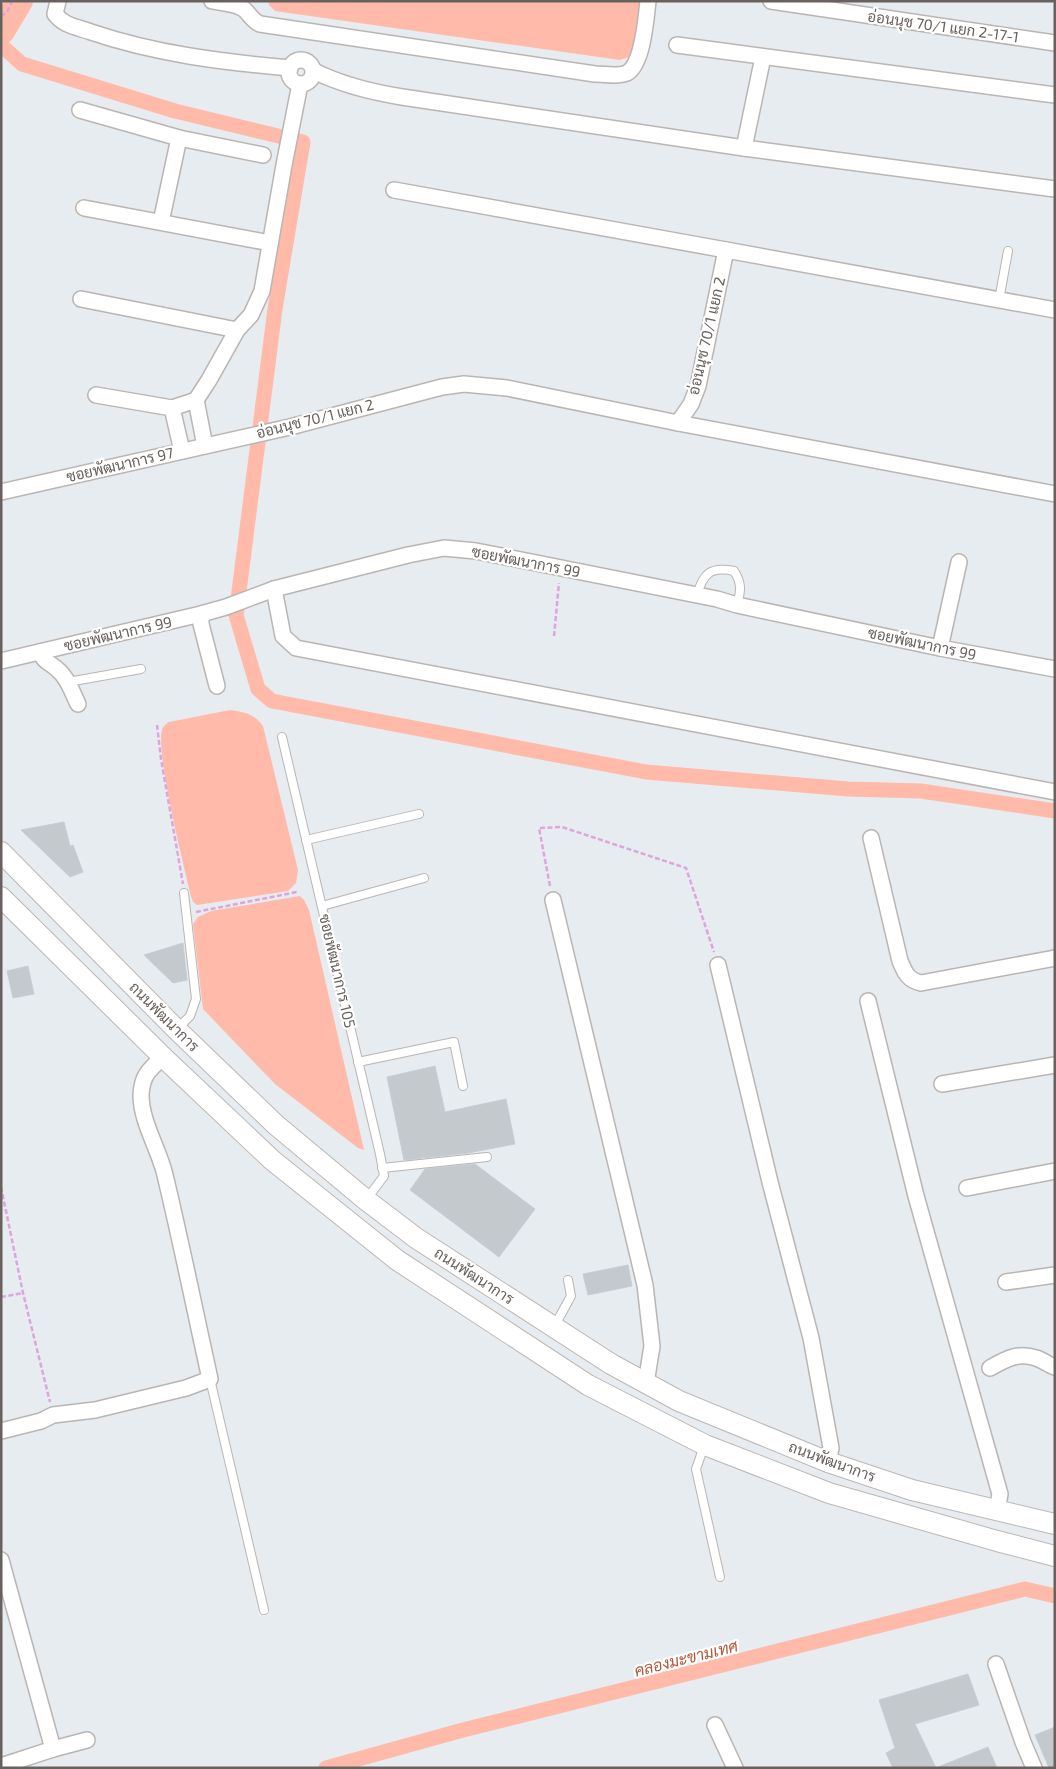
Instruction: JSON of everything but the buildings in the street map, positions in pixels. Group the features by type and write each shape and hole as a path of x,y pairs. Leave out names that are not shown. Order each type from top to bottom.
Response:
{"main road":[{"name":"ถนนพัฒนาการ","path":"1,852 176,1029 276,1125 366,1200 416,1238 611,1364 679,1400 828,1462 912,1490 997,1510 1052,1518"},
{"name":"ถนนพัฒนาการ","path":"1,897 163,1058 272,1160 397,1260 588,1385 705,1445 829,1493 1055,1556"}],"street":[{"path":"58,1 55,14 61,22 107,37 171,54 224,62 290,68"},
{"path":"212,1 237,5 244,9 255,22 260,24 595,74 618,75 628,72 635,65 640,52 648,1"},
{"name":"อ่อนนุช 70/1 แยก 2-17-1","path":"771,1 1055,43"},
{"path":"677,45 1055,95"},
{"path":"744,148 763,57"},
{"path":"298,91 291,78 290,68 296,61 301,60 310,62 314,71 330,80 367,92 744,148 1055,189"},
{"path":"96,395 172,408 196,400 237,330 251,315 262,292 298,91 310,80 314,71"},
{"path":"80,110 179,138 263,155"},
{"path":"161,222 179,138"},
{"path":"394,190 1055,310"},
{"path":"84,208 270,244"},
{"name":"อ่อนนุช 70/1 แยก 2","path":"240,438 290,427 442,387 464,384 507,388 678,423 691,404 698,386 726,250"},
{"path":"81,299 237,330"},
{"path":"196,400 205,446"},
{"path":"172,408 182,451"},
{"path":"678,423 1055,494"},
{"name":"ซอยพัฒนาการ 97","path":"1,492 240,438"},
{"name":"ซอยพัฒนาการ 99","path":"1,661 201,614 274,589 444,548 476,551 697,595 940,648 1055,670"},
{"path":"940,648 959,562"},
{"path":"274,589 283,636 296,648 1055,792"},
{"path":"201,614 201,624 217,686"},
{"path":"40,652 44,661 57,669 68,682 78,704"},
{"path":"871,838 900,962 906,975 912,981 921,983 1055,958"},
{"path":"553,900 646,1285 652,1346 646,1383"},
{"path":"718,965 770,1182 811,1338 831,1448 828,1462"},
{"path":"868,1001 916,1196 1000,1494 997,1510"},
{"path":"1,1431 42,1421 53,1415 95,1410 186,1388 210,1379 165,1172 143,1111 141,1096 143,1080 149,1070 163,1058"},
{"path":"942,1084 1055,1065"},
{"path":"967,1188 1055,1171"},
{"path":"1006,1282 1055,1275"},
{"path":"990,1368 1003,1360 1021,1355 1038,1358 1055,1367"},
{"path":"1,1560 53,1749"},
{"path":"996,1664 1034,1768"},
{"path":"715,1725 735,1768"},
{"path":"1,1766 87,1740"}],"lane":[{"path":"999,300 1008,251"},
{"path":"697,595 702,580 711,572 723,569 734,571 739,579 741,590 737,605"},
{"path":"68,682 141,670"},
{"name":"ซอยพัฒนาการ 105","path":"282,737 382,1168"},
{"path":"306,840 419,814"},
{"path":"322,906 424,878"},
{"path":"176,1029 190,1016 194,1010 196,1000 184,893"},
{"path":"358,1062 454,1042 463,1086"},
{"path":"366,1200 384,1176 382,1168 487,1157"},
{"path":"554,1327 571,1296 568,1280"},
{"path":"210,1379 264,1610"},
{"path":"705,1445 696,1469 720,1577"}],"path":[{"path":"1,16 7,12 12,1"},
{"path":"554,636 561,569"},
{"path":"157,725 184,893"},
{"path":"553,900 539,828 562,827 686,868 718,965"},
{"path":"187,914 297,892"},
{"path":"1,1187 23,1293 53,1415"},
{"path":"1,1297 23,1293"}],"shaded area":[{"path":"268,1 644,1 634,52 629,57 620,60 275,11"},
{"path":"230,710 249,714 263,726 298,870 296,883 288,891 197,905 193,902 191,896 171,809 162,757 161,738 163,727 169,722"},
{"path":"300,896 309,910 364,1150 358,1148 275,1084 203,1009 193,924 198,917 211,911"}],"waterway":[{"path":"2,31 20,1"},
{"path":"1,30 2,46 22,64 175,111 303,142 275,309 236,615 258,689 272,701 646,772 848,789 921,791 1055,811"},
{"name":"คลองมะขามเทศ","path":"326,1768 463,1730 1025,1589 1055,1596"}]}
